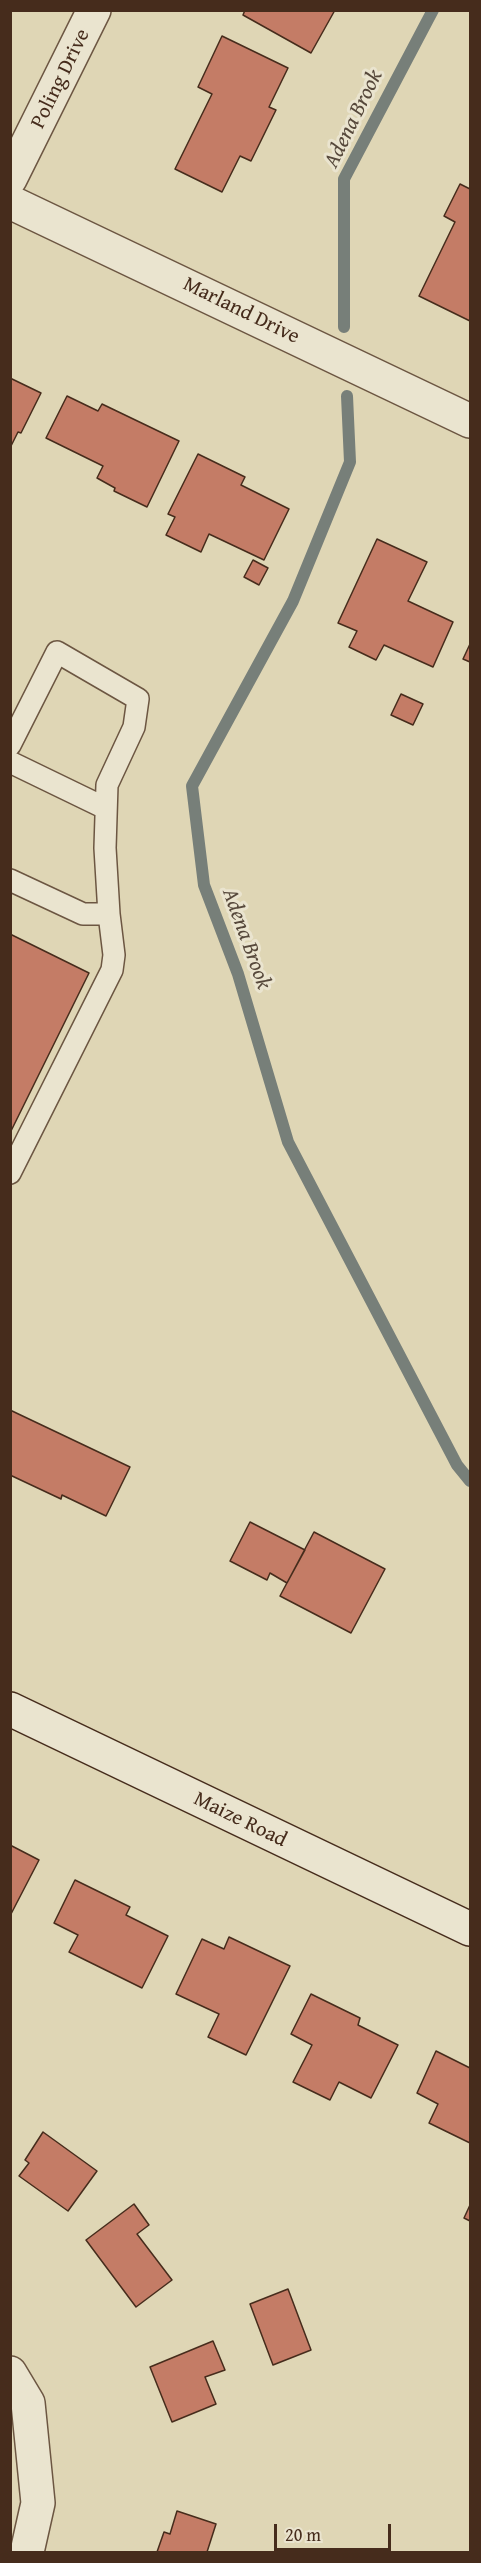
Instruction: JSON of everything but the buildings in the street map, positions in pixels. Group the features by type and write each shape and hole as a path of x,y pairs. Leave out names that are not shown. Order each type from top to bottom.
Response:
{"street":[{"name":"Poling Drive","path":"10,179 94,10"},
{"name":"Marland Drive","path":"10,202 471,421"},
{"name":"Maize Road","path":"10,1709 471,1929"},
{"path":"10,2373 28,2403 38,2503 27,2553"}],"lane":[{"path":"10,745 57,652 138,699 134,727 107,784 105,808 109,914 114,955 112,970 10,1173"},
{"path":"10,762 105,808"},
{"path":"10,880 83,914 109,914"}],"waterway":[{"name":"Adena Brook","path":"344,327 344,179 433,10"},
{"name":"Adena Brook","path":"347,396 350,462 293,601 192,786 204,885 238,974 288,1142 457,1465 470,1481"}]}
